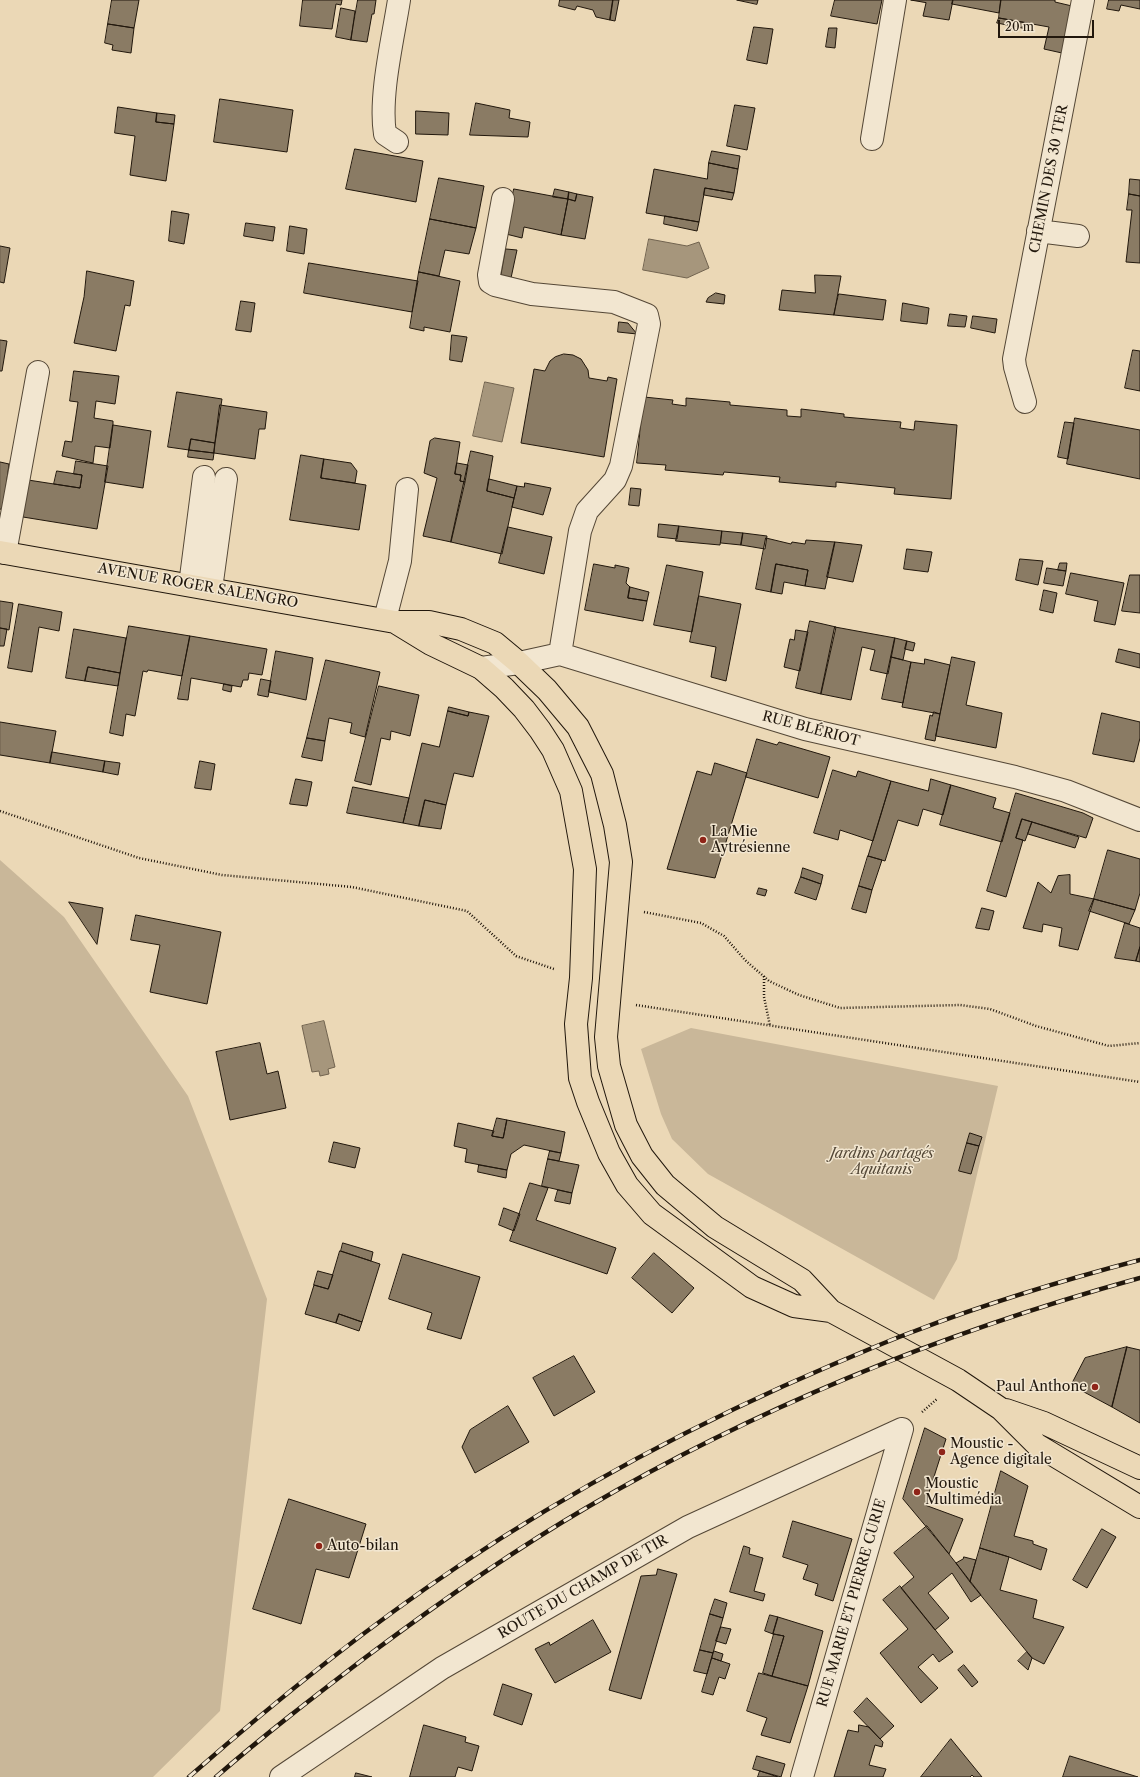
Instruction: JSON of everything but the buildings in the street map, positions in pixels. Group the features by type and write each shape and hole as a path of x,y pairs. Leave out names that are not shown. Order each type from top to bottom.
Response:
{"main road":[{"name":"AVENUE ROGER SALENGRO","path":"3,553 390,620 429,622 461,629 495,643 519,663 547,690 578,727 602,774 615,825 621,862 606,1037 609,1066 626,1126 642,1156 665,1185 715,1227 802,1280 831,1311 958,1380 1001,1409"},
{"name":"AVENUE ROGER SALENGRO","path":"390,620 432,644 481,668 524,709 553,750 570,791 585,869 581,978 576,1024 580,1078 588,1102 609,1152 627,1184 652,1214 752,1287 794,1306 831,1311"},
{"path":"1001,1409 1044,1423 1140,1468"},
{"path":"1001,1409 1037,1445 1140,1507"}],"street":[{"path":"397,142 385,134 383,121 384,103 399,0"},
{"path":"872,139 895,0"},
{"name":"CHEMIN DES 30 TER","path":"1026,402 1014,359 1083,0"},
{"path":"503,198 489,275 490,282 495,286 532,294 614,302 647,315 649,324 621,466 615,480 587,511 580,532 560,654"},
{"path":"1038,231 1078,236"},
{"path":"3,553 38,372"},
{"path":"200,587 204,477"},
{"path":"200,587 226,479"},
{"path":"390,620 400,561 407,489"},
{"name":"RUE BLÉRIOT","path":"481,668 519,663 560,654 805,729 1015,777 1066,791 1140,820"},
{"name":"ROUTE DU CHAMP DE TIR","path":"281,1777 442,1668 688,1527 902,1429"},
{"name":"RUE MARIE ET PIERRE CURIE","path":"802,1777 902,1429"}],"path":[{"path":"0,811 139,858 222,875 352,887 466,911 516,956 581,978"},
{"path":"618,909 659,913 701,923 724,936 745,960 770,980 798,995 840,1008 960,1005 990,1009 1036,1026 1109,1046 1140,1043"},
{"path":"764,976 764,997 770,1026"},
{"path":"610,1000 770,1026 1140,1082"},
{"path":"902,1429 958,1380"}],"green space":[{"path":"0,860 64,917 188,1096 267,1299 220,1711 153,1777 0,1777"},
{"name":"Jardins partagés Aquitanis","path":"691,1028 998,1086 957,1259 934,1300 708,1174 672,1139 661,1114 641,1049"}],"shaded area":[{"path":"649,239 687,246 699,242 709,268 687,278 643,270"},
{"path":"485,382 514,388 502,442 473,436"},
{"path":"324,1021 335,1067 328,1069 329,1074 320,1076 319,1071 312,1072 302,1026"}],"railway":[{"path":"189,1777 286,1694 353,1641 422,1591 548,1509 641,1456 736,1408 894,1339 998,1302 1140,1260"},
{"path":"216,1777 328,1686 447,1598 557,1525 651,1471 786,1405 926,1347 1068,1299 1140,1278"}],"place":[{"name":"La Mie Aytrésienne","path":"703,840"},
{"name":"Paul Anthone","path":"1095,1387"},
{"name":"Moustic - Agence digitale","path":"942,1452"},
{"name":"Moustic Multimédia","path":"917,1492"},
{"name":"Auto-bilan","path":"319,1546"}]}
